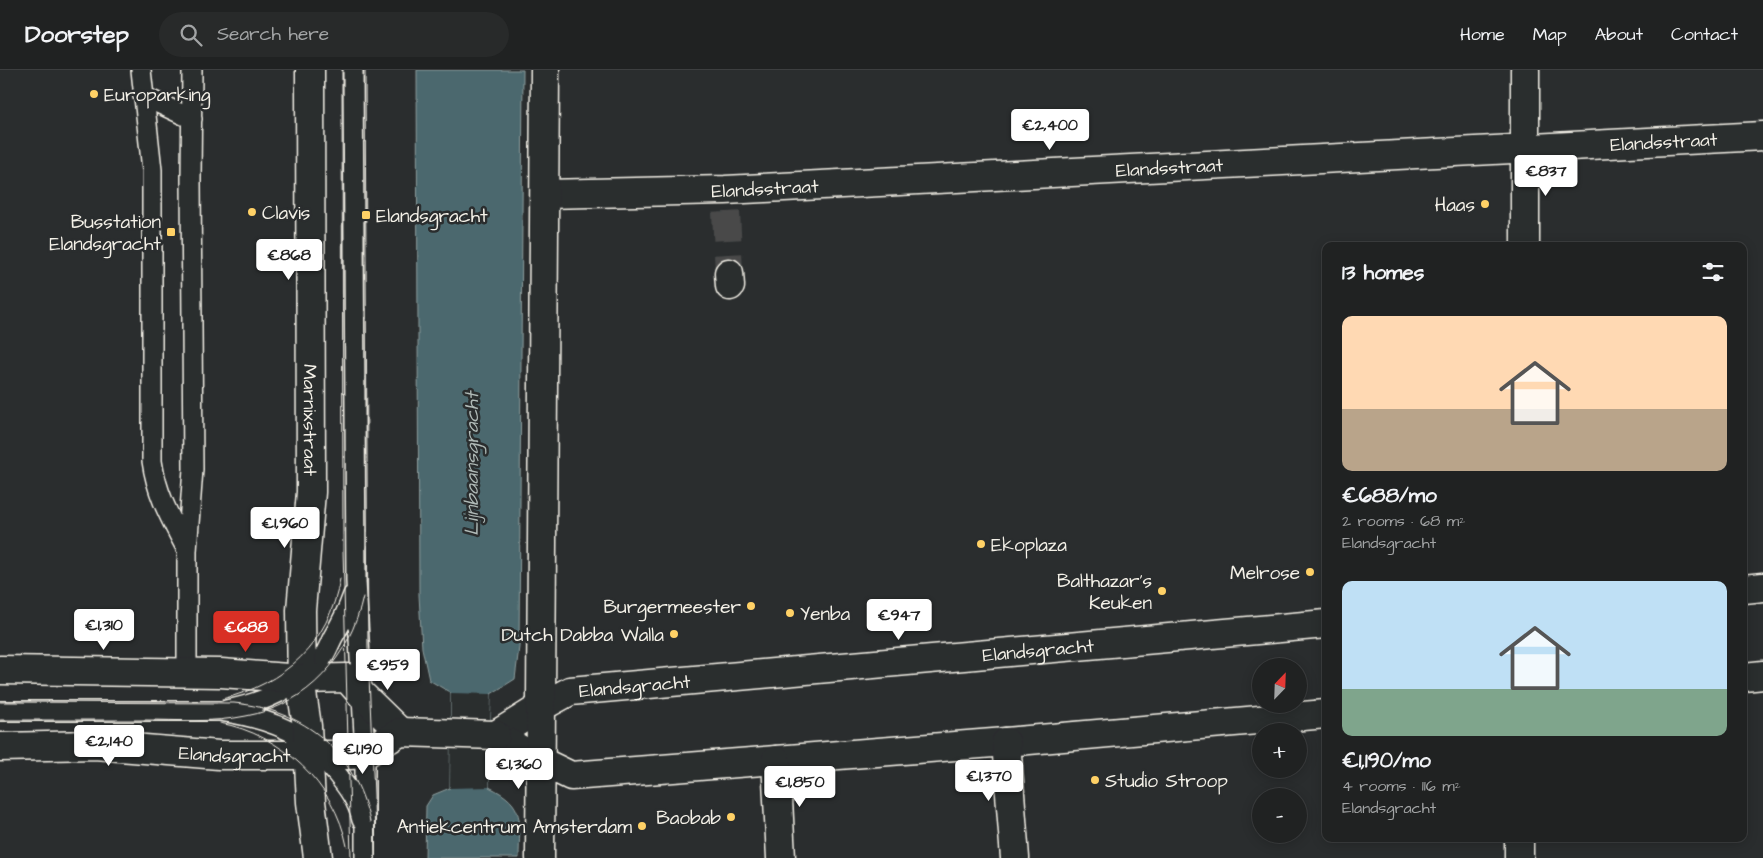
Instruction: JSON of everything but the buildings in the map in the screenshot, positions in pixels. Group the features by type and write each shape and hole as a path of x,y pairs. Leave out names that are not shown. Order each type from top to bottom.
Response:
{"street":[{"name":"Marnixstraat","path":"310,70 311,492 301,610 302,693 312,750 311,802 318,858"},
{"path":"540,858 546,70"},
{"path":"1524,242 1525,70"},
{"name":"Elandsstraat","path":"545,194 725,201 1526,147 1763,136"},
{"path":"1747,588 1763,587"},
{"name":"Elandsgracht","path":"496,735 570,691 1322,624"},
{"path":"0,670 221,673 302,679 347,678 362,696 400,732"},
{"path":"1747,677 1763,675"},
{"path":"365,754 400,732 496,735 540,761 571,776 1006,742 1322,714"},
{"path":"1006,742 1015,858"},
{"name":"Elandsgracht","path":"0,747 95,744 219,755 312,750 365,754"},
{"path":"776,760 781,858"},
{"path":"1519,842 1520,858"}],"lane":[{"path":"141,70 152,170 152,461 155,482 162,501 187,552"},
{"path":"187,673 187,552 193,452 192,70"},
{"path":"353,70 356,580 365,754 365,858"},
{"path":"143,96 192,119"},
{"name":"Elandsgracht","path":"220,712 249,705 273,696 288,689 302,679 321,660 346,616 356,580"},
{"name":"Elandsgracht","path":"0,711 220,712 238,714 276,724 312,750 354,798 360,808 365,836"}],"water":[{"name":"Lijnbaansgracht","path":"417,70 523,70 519,647 515,679 491,694 489,787 510,800 518,815 520,824 519,858 425,858 426,806 433,795 450,788 451,693 429,680 422,648 419,595"}],"pier":[{"path":"451,693 491,694 489,787 450,788"}],"tunnel":[{"path":"726,212 729,273"}],"tram line":[{"path":"342,70 343,549 351,858"},
{"path":"365,70 368,653 375,858"},
{"path":"222,699 265,683 284,672 300,658 314,642 326,623 340,579"},
{"path":"0,720 208,720 246,716 268,710 289,701 323,675 337,658 348,639 357,619 363,597"},
{"path":"0,702 234,703 260,707 304,725 323,739 339,755 352,774 363,797 370,822"},
{"path":"220,723 264,738 284,750 302,765 331,802 341,823 347,846"}],"place":[{"name":"Europarking","path":"94,94"},
{"name":"Haas","path":"1485,204"},
{"name":"Clavis","path":"252,212"},
{"name":"Elandsgracht","path":"366,215"},
{"name":"Busstation Elandsgracht","path":"171,232"},
{"name":"Ekoplaza","path":"981,544"},
{"name":"Melrose","path":"1310,572"},
{"name":"Balthazar's Keuken","path":"1162,591"},
{"name":"Burgermeester","path":"751,606"},
{"name":"Yenba","path":"790,613"},
{"name":"Dutch Dabba Walla","path":"674,634"},
{"name":"Studio Stroop","path":"1095,780"},
{"name":"Baobab","path":"731,817"},
{"name":"Antiekcentrum Amsterdam","path":"642,826"}]}
